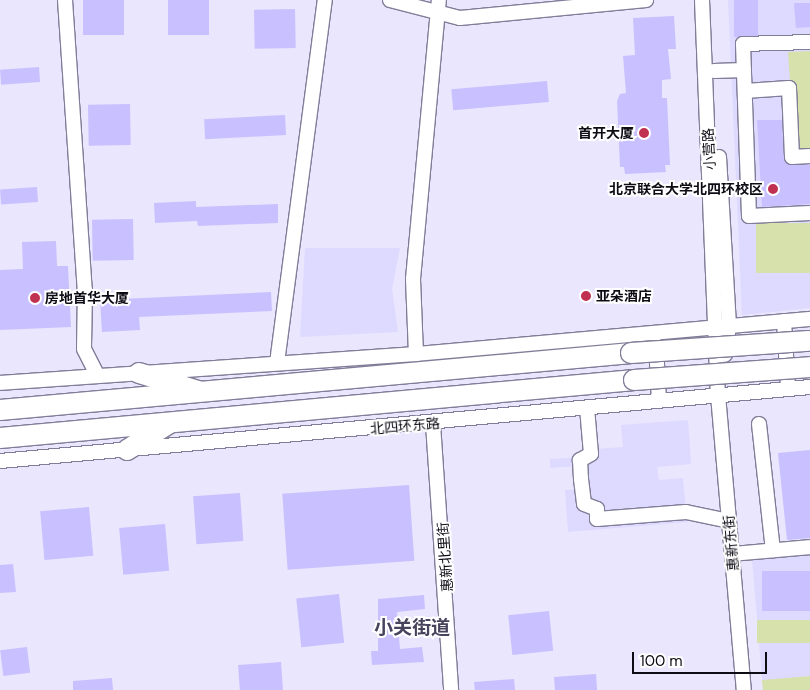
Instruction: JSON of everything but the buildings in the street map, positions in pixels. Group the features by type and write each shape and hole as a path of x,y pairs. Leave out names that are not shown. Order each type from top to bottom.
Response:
{"highway":[{"path":"0,410 210,394 632,354 810,340"},
{"name":"北四环东路","path":"0,438 634,380 810,367"},
{"path":"139,373 210,394"},
{"path":"127,450 171,422"}],"street":[{"path":"65,0 85,290 84,349 98,376"},
{"path":"276,363 324,0"},
{"path":"390,0 439,4 460,18 646,0"},
{"name":"小营路","path":"702,0 724,327"},
{"name":"小营路","path":"711,0 724,327"},
{"path":"416,354 413,278 439,4"},
{"path":"810,42 743,44 749,216 810,213"},
{"path":"714,71 744,70"},
{"path":"745,91 789,88 792,157 810,156"},
{"path":"0,383 416,354 810,319"},
{"path":"784,322 788,389"},
{"name":"惠新东街","path":"724,327 718,395 744,690"},
{"path":"655,333 660,401"},
{"name":"北四环东路","path":"0,461 433,424 718,395 810,388"},
{"path":"587,408 591,454 580,460 584,504 597,509 674,503 686,512 729,521"},
{"name":"惠新北里街","path":"433,424 451,690"},
{"path":"759,424 774,550"},
{"path":"732,554 810,547"}],"shaded area":[{"name":"北京联合大学北四环校区","path":"728,0 810,0 810,308 742,315"},
{"path":"305,248 400,248 392,289 398,332 300,337"},
{"path":"688,420 691,464 657,467 659,480 683,478 687,522 568,532 565,490 582,489 579,466 550,468 550,459 582,457 582,450 623,447 621,425"},
{"path":"810,554 810,690 763,690 752,559"}],"green space":[{"path":"810,51 810,152 795,153 788,52"},
{"path":"756,223 810,223 810,273 756,273"},
{"path":"757,620 810,620 810,643 757,643"},
{"path":"810,676 810,690 763,690 762,680"}],"place":[{"name":"首开大厦","path":"644,133"},
{"name":"北京联合大学北四环校区","path":"773,189"},
{"name":"亚朵酒店","path":"586,296"},
{"name":"房地首华大厦","path":"35,298"}],"district":[{"name":"小关街道","path":"412,628"}]}
